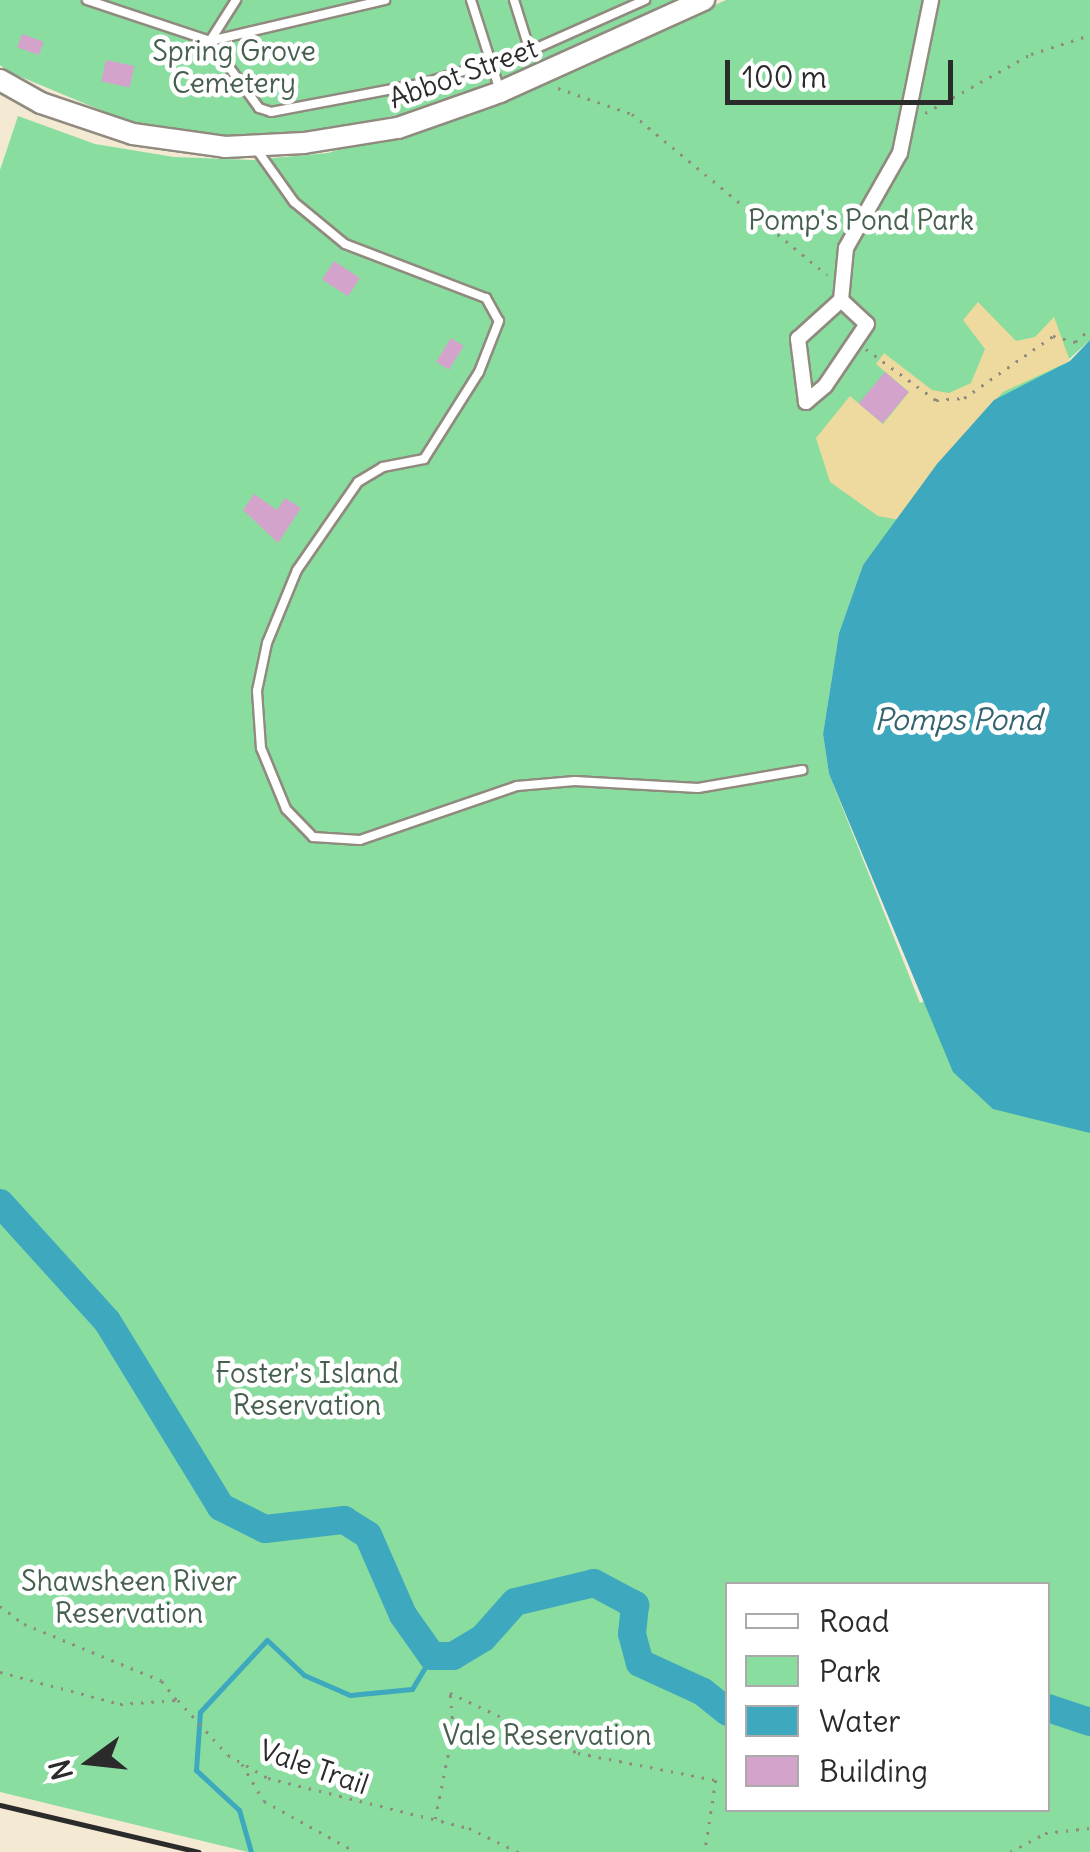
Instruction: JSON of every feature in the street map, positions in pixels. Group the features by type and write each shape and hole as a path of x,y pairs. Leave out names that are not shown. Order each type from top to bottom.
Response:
{"street":[{"name":"Abbot Street","path":"0,80 41,102 134,134 254,146 398,128 500,92 704,0"},
{"path":"841,300 867,324 857,342 806,402 798,339 841,300 846,248 912,120 924,12 931,0"}],"lane":[{"path":"87,0 210,41 385,0"},
{"path":"210,41 236,0"},
{"path":"471,0 500,92"},
{"path":"514,0 530,51"},
{"path":"210,41 260,108 270,112 424,83 530,51 645,0"},
{"path":"254,146 320,226 344,244 486,298 499,321 479,372 424,460 383,467 358,482 297,570 267,642 257,691 261,748 286,809 313,837 360,840 516,786 575,781 698,788 802,770"}],"path":[{"path":"912,120 1031,54 1090,34"},
{"path":"533,78 632,114 813,268 844,282"},
{"path":"857,342 936,400 964,398 1053,336 1075,342 1090,329"},
{"name":"Vale Trail","path":"0,1606 24,1624 162,1681 240,1762 307,1792 469,1828 518,1852"},
{"path":"0,1672 120,1704 178,1700"},
{"path":"435,1821 453,1729 450,1693 578,1753 716,1780 705,1852"},
{"path":"240,1762 264,1801 356,1852"},
{"path":"1010,1852 1044,1833 1090,1828"}],"green space":[{"name":"Spring Grove Cemetery","path":"0,0 676,0 485,89 403,114 302,134 226,138 136,125 7,71 0,65"},
{"path":"726,0 1090,0 1090,340 910,505 863,565 839,633 823,734 829,774 920,1003 1090,927 1090,1852 248,1852 0,1792 0,170 18,116 95,144 174,157 252,160 328,153 535,88"}],"sand":[{"path":"978,302 1016,341 1035,337 1054,317 1070,361 1003,392 937,464 899,520 878,516 830,482 816,438 850,396 883,424 909,392 876,364 884,353 932,390 949,393 971,383 985,349 963,320"}],"water":[{"name":"Pomps Pond","path":"1090,340 1090,1133 993,1109 953,1072 829,774 823,734 839,633 863,565 937,464 994,400 1070,361"}],"building":[{"path":"22,34 44,42 39,55 17,47"},
{"path":"106,60 134,66 130,88 101,82"},
{"path":"334,261 360,278 348,296 322,279"},
{"path":"451,338 464,346 449,370 436,362"},
{"path":"885,372 909,392 882,423 859,403"},
{"path":"254,494 277,510 285,498 301,508 278,543 243,510"}],"waterway":[{"path":"0,1203 107,1321 221,1507 265,1529 344,1520 368,1535 403,1615 432,1656 453,1656 483,1638 515,1602 594,1583 635,1605 632,1634 640,1663 703,1692 725,1710"},
{"path":"251,1852 239,1810 196,1770 200,1712 267,1640 304,1675 350,1695 412,1689 432,1656"},
{"path":"1050,1709 1090,1722"}],"railway":[{"path":"0,1805 199,1852"}],"park label":[{"name":"Pomp's Pond Park","path":"861,220"},
{"name":"Foster's Island Reservation","path":"307,1389"},
{"name":"Shawsheen River Reservation","path":"129,1597"},
{"name":"Vale Reservation","path":"547,1735"}]}
